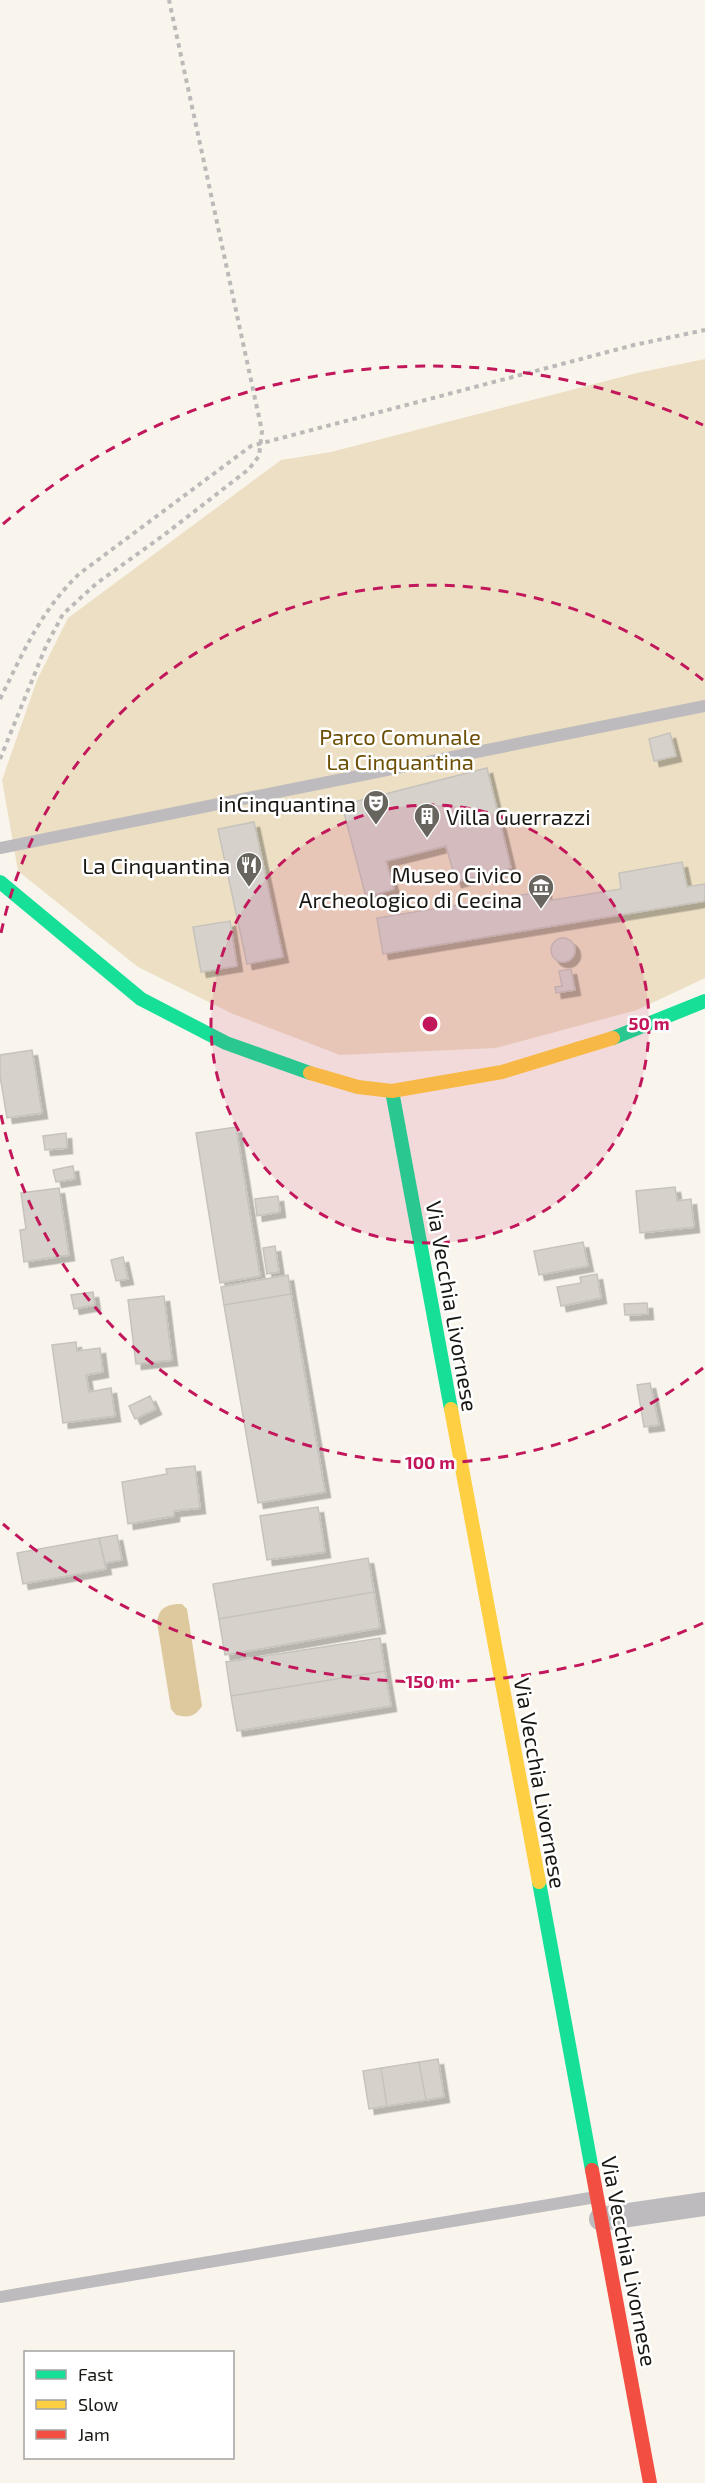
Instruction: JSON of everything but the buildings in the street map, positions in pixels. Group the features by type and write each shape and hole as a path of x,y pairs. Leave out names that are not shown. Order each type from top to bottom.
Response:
{"street":[{"path":"0,882 141,999 226,1043 320,1077 358,1087 392,1091 502,1072 615,1037 705,1001"},
{"name":"Via Vecchia Livornese","path":"392,1091 650,2483"},
{"path":"599,2208 705,2204"}],"lane":[{"path":"0,848 705,706"},
{"path":"0,2297 599,2208"}],"path":[{"path":"0,759 46,646 63,614 97,583 164,535 249,469 260,456 262,431 169,0"},
{"path":"0,699 39,621 57,596 79,574 250,446 634,345 705,330"}],"green space":[{"name":"Parco Comunale La Cinquantina","path":"705,359 705,978 637,1010 496,1048 340,1055 233,1014 138,967 18,871 2,780 37,680 68,618 281,460 331,452 637,373"}],"shaded area":[{"path":"182,1604 187,1609 202,1706 197,1712 188,1716 176,1715 171,1709 157,1622 163,1609"}],"traffic: fast":[{"path":"0,882 141,999 226,1043 310,1073"},
{"path":"613,1038 705,1001"},
{"path":"392,1091 451,1409"},
{"path":"539,1882 592,2170"}],"traffic: slow":[{"path":"310,1073 358,1087 392,1091 502,1072 613,1038"},
{"path":"451,1409 539,1882"}],"traffic: jam":[{"path":"592,2170 650,2483"}],"place":[{"name":"inCinquantina","path":"376,826"},
{"name":"Villa Guerrazzi","path":"427,839"},
{"name":"La Cinquantina","path":"249,888"},
{"name":"Museo Civico Archeologico di Cecina","path":"541,910"}]}
